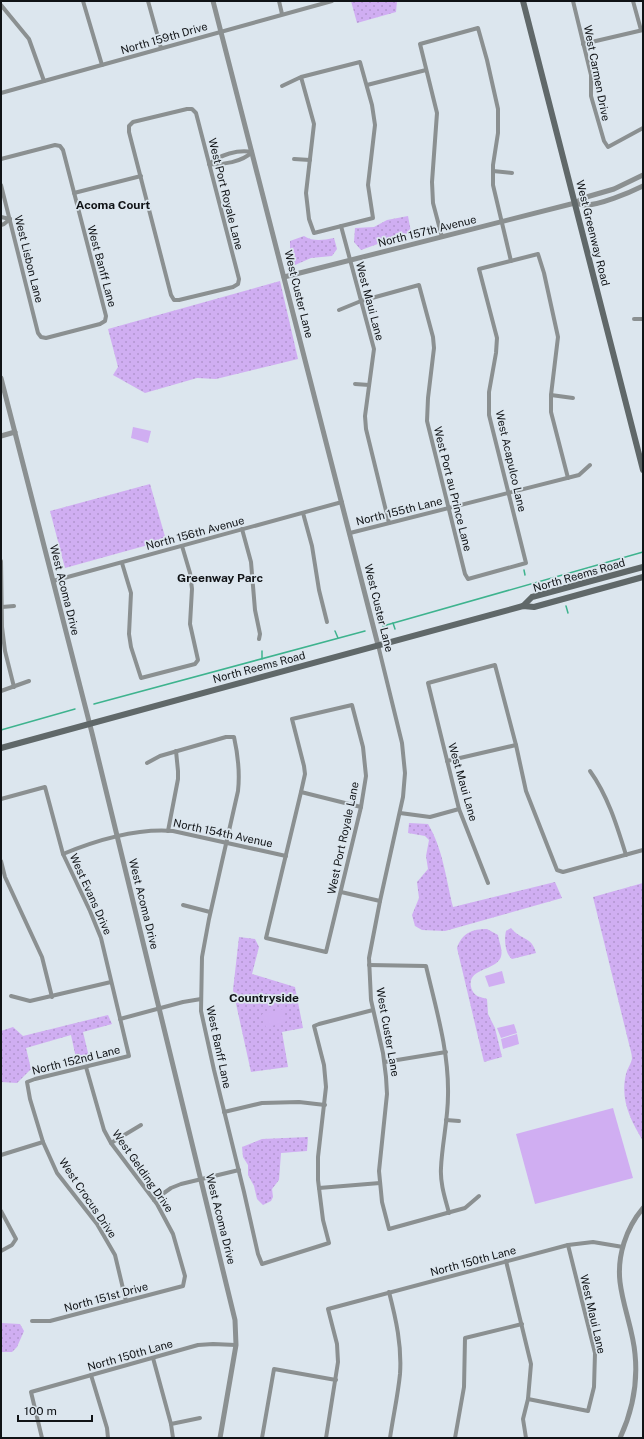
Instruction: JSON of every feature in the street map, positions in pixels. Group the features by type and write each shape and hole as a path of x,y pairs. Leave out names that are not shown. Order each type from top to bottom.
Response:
{"main road":[{"name":"West Greenway Road","path":"523,1 643,470"},
{"name":"North Reems Road","path":"523,606 532,597 643,567"},
{"name":"North Reems Road","path":"1,748 523,606 534,607 643,577"}],"street":[{"path":"83,1 102,64"},
{"path":"148,1 161,48"},
{"name":"West Custer Lane","path":"213,1 350,533 403,753 404,784 400,813 369,951 369,986 385,1062 386,1094 379,1165 382,1202 389,1229 449,1213"},
{"path":"279,1 282,14"},
{"name":"North 159th Drive","path":"1,93 332,1"},
{"name":"West Carmen Drive","path":"572,1 591,75 591,96 604,140 608,147 643,128"},
{"path":"583,44 642,30 633,1"},
{"path":"1,5 29,39 44,81"},
{"path":"442,237 434,203 432,182 437,114 420,44 478,28 498,109 498,133 493,171 493,185 511,261 538,254 544,273 558,337 551,395 551,412 568,478"},
{"path":"282,86 301,77 360,62 372,105 375,125 368,185 373,218 314,233 306,193 314,124 301,77"},
{"path":"367,85 426,70"},
{"name":"West Port Royale Lane","path":"192,109 196,113 209,164 238,284 233,287 174,300 171,295 129,132 129,126 133,122 192,109"},
{"name":"West Banff Lane","path":"1,159 55,145 60,146 64,150 106,316 105,321 100,324 46,338 42,337"},
{"path":"209,164 217,158 226,155 245,151 252,152"},
{"path":"209,164 218,165 246,158 252,152"},
{"path":"226,155 228,162"},
{"path":"294,159 310,160"},
{"path":"493,171 512,172"},
{"path":"575,203 583,198 620,186 643,175"},
{"path":"74,193 141,176"},
{"name":"West Lisbon Lane","path":"1,185 38,333 42,337"},
{"path":"575,203 585,205 602,201 628,193 643,186"},
{"name":"North 157th Avenue","path":"284,277 575,203"},
{"path":"1,218 10,219"},
{"path":"1,225 10,219"},
{"name":"West Maui Lane","path":"341,226 374,349 364,416 389,523"},
{"name":"West Acapulco Lane","path":"468,579 526,563 489,415 490,392 497,338 479,269 511,261"},
{"name":"West Port au Prince Lane","path":"361,301 419,285 433,337 434,348 427,421 465,574 468,579"},
{"path":"340,310 361,301"},
{"path":"634,319 643,320"},
{"name":"West Acoma Drive","path":"1,378 160,1008 233,1310 236,1328 236,1345 220,1438"},
{"path":"355,384 369,385"},
{"path":"551,395 573,398"},
{"path":"1,436 15,432"},
{"name":"North 155th Lane","path":"350,533 579,475 590,465"},
{"name":"North 156th Avenue","path":"53,581 342,502"},
{"path":"302,513 312,546 319,590 327,622"},
{"path":"242,529 251,562 255,610 260,639"},
{"path":"122,563 131,593 129,634 131,647 141,678 195,664 198,660 190,624 192,588 190,573 182,546"},
{"path":"1,561 5,651 14,687"},
{"path":"2,607 14,606"},
{"name":"West Maui Lane","path":"488,883 459,809 428,683 495,665 516,745"},
{"path":"1,691 29,681"},
{"name":"West Port Royale Lane","path":"286,856 266,938 326,952 361,807 366,776 366,766 352,705 292,720 304,766 301,792"},
{"name":"West Banff Lane","path":"176,751 226,737 234,737 237,750 239,780 238,791 210,912 202,957 201,1000 203,1018 224,1112 258,1254 262,1264 329,1243 323,1220 319,1188"},
{"path":"447,761 516,745 526,791 557,870 563,872 643,850"},
{"path":"147,763 160,756 176,751 178,779 168,831"},
{"path":"590,771 596,780 615,820 626,855"},
{"name":"West Evans Drive","path":"1,799 45,787 63,854 101,938 129,1056"},
{"path":"286,856 301,792 361,807"},
{"path":"400,813 430,817 459,809"},
{"name":"North 154th Avenue","path":"63,854 117,837 147,831 168,831 286,856"},
{"path":"1,861 3,878 42,957 52,997"},
{"path":"341,892 380,901"},
{"path":"183,905 210,912"},
{"path":"369,965 426,966 446,1052 448,1096 441,1169 442,1185 449,1213 465,1208 479,1196"},
{"path":"11,996 30,1001 111,982"},
{"path":"120,1019 183,1002 201,1000"},
{"path":"373,1010 314,1026 324,1065 326,1087 318,1157 319,1188 380,1183"},
{"path":"385,1062 446,1052"},
{"name":"North 152nd Lane","path":"27,1082 129,1056"},
{"name":"West Gelding Drive","path":"86,1067 104,1130 111,1143 154,1200 165,1217 173,1234 184,1276 183,1286"},
{"name":"West Crocus Drive","path":"27,1082 30,1099 43,1142 57,1173 98,1224 115,1255 126,1301"},
{"path":"224,1112 262,1103 299,1102 324,1105"},
{"path":"446,1120 459,1121"},
{"path":"111,1143 141,1125"},
{"path":"1,1155 43,1142"},
{"path":"154,1200 176,1186 239,1170"},
{"path":"620,1438 626,1426 632,1405 636,1366 633,1340 620,1283 620,1259 631,1227 643,1208"},
{"path":"1,1211 16,1239 12,1245 1,1251"},
{"name":"North 150th Lane","path":"336,1380 338,1362 337,1344 328,1309 568,1245 593,1242 623,1247"},
{"name":"West Maui Lane","path":"528,1399 588,1411 594,1387 595,1353 568,1245"},
{"path":"506,1261 531,1364 528,1399 524,1419 526,1438"},
{"name":"North 151st Drive","path":"32,1321 50,1321 183,1286"},
{"path":"389,1292 397,1322 400,1348 400,1374 390,1438"},
{"path":"455,1438 464,1387 465,1338 522,1324"},
{"name":"North 150th Lane","path":"42,1438 31,1392 207,1344 236,1345"},
{"path":"153,1358 171,1424 173,1438"},
{"path":"262,1438 274,1368 336,1380 326,1438"},
{"path":"91,1375 107,1428 108,1438"},
{"path":"171,1424 200,1418"}],"shaded area":[{"path":"351,1 397,1 396,12 357,23"},
{"path":"408,216 411,232 361,250 354,242 355,228 374,227 387,220"},
{"path":"304,236 315,240 334,238 337,249 332,256 311,258 295,265 290,254 290,241"},
{"path":"280,281 298,359 216,379 197,378 145,393 113,375 118,367 108,329"},
{"path":"133,427 151,431 148,443 131,438"},
{"path":"150,484 166,540 65,568 50,511"},
{"path":"409,823 428,824 441,854 453,907 555,882 562,898 445,931 422,930 415,926 412,915 419,898 417,882 428,869 426,856 429,840 425,836 408,833"},
{"path":"643,883 643,1141 630,1117 625,1101 624,1083 631,1063 632,1055 593,897"},
{"path":"511,928 514,932 532,944 536,953 512,959 510,957 506,950 505,938 506,931"},
{"path":"487,929 498,935 501,956 500,959 492,966 475,974 471,983 472,990 475,994 487,999 488,1014 495,1028 502,1057 484,1062 457,948 459,943 468,933"},
{"path":"239,937 255,939 259,947 252,974 295,987 303,1028 282,1032 288,1067 251,1072 233,990"},
{"path":"502,971 505,983 489,987 485,976"},
{"path":"283,1009 287,1021 266,1028 262,1014"},
{"path":"108,1015 112,1024 83,1032 89,1057 83,1060 76,1058 71,1035 26,1048 31,1069 17,1083 1,1082 1,1031 13,1027 23,1036"},
{"path":"514,1024 517,1033 501,1038 497,1028"},
{"path":"517,1034 519,1044 503,1049 501,1039"},
{"path":"613,1108 633,1178 535,1204 516,1134"},
{"path":"308,1137 307,1151 281,1153 279,1180 272,1189 273,1197 271,1201 263,1205 257,1199 254,1186 248,1175 248,1165 243,1157 242,1147 262,1139"},
{"path":"1,1323 20,1324 24,1331 17,1347 12,1352 1,1352"}],"waterway":[{"path":"383,626 643,552"},
{"path":"524,570 525,575"},
{"path":"566,606 568,613"},
{"path":"393,623 395,629"},
{"path":"335,631 338,638"},
{"path":"94,704 365,631"},
{"path":"262,651 262,659"},
{"path":"1,730 75,709"}],"district":[{"name":"Acoma Court","path":"113,205"},
{"name":"Greenway Parc","path":"220,578"},
{"name":"Countryside","path":"264,998"}]}
